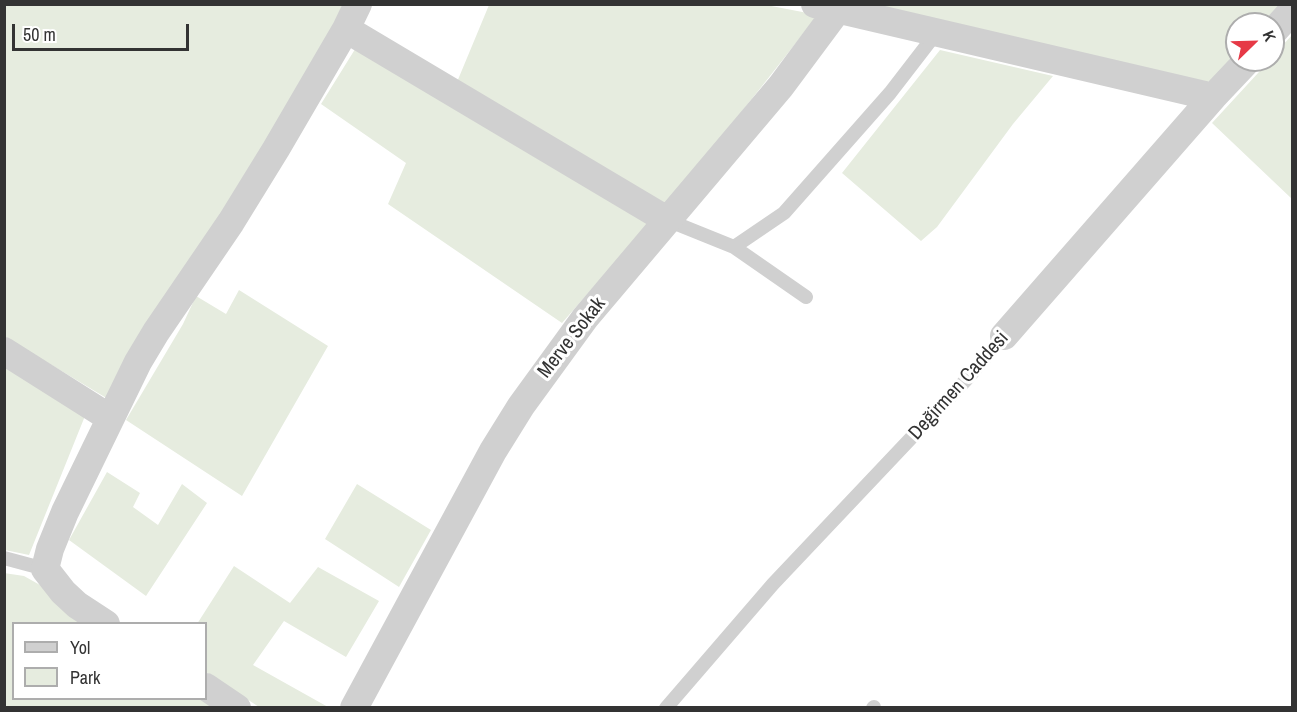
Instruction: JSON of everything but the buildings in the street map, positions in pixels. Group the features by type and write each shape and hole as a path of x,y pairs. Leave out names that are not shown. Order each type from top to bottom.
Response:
{"street":[{"path":"832,6 1213,97"},
{"name":"Merve Sokak","path":"354,708 493,451 521,406 585,318 781,86 832,6"},
{"path":"103,622 77,605 63,592 45,569 50,549 65,512 110,418 156,332 231,222 352,17 667,220"},
{"name":"Değirmen Caddesi","path":"1004,336 1237,72"},
{"path":"4,351 110,418"},
{"path":"207,688 237,708"}],"lane":[{"path":"734,247 784,213 890,93 937,32"},
{"path":"667,220 734,247 806,297"},
{"name":"Değirmen Caddesi","path":"666,708 773,584 966,380 1004,336"},
{"path":"4,558 45,569"}],"green space":[{"path":"761,4 818,15 665,209 457,82 489,5"},
{"path":"4,5 342,5 339,21 108,399 5,337"},
{"path":"861,5 1286,5 1280,12 1225,12 1225,70 1201,87"},
{"path":"1292,35 1292,199 1212,123 1259,72 1285,72 1285,43"},
{"path":"357,46 652,220 562,323 388,204 406,163 321,104"},
{"path":"940,50 1053,76 1013,124 937,227 921,241 842,173"},
{"path":"239,290 328,346 242,496 126,420 183,324 196,296 226,314"},
{"path":"4,360 87,411 29,555 5,550"},
{"path":"107,472 140,493 133,507 158,525 182,484 207,503 146,596 69,540"},
{"path":"357,484 431,530 399,587 325,539"},
{"path":"234,566 290,603 318,567 379,601 346,657 284,621 253,665 328,707 259,707 207,673 207,622 198,622"},
{"path":"4,573 24,576 40,585 85,622 12,622 12,700 205,700 216,707 5,707"}]}
